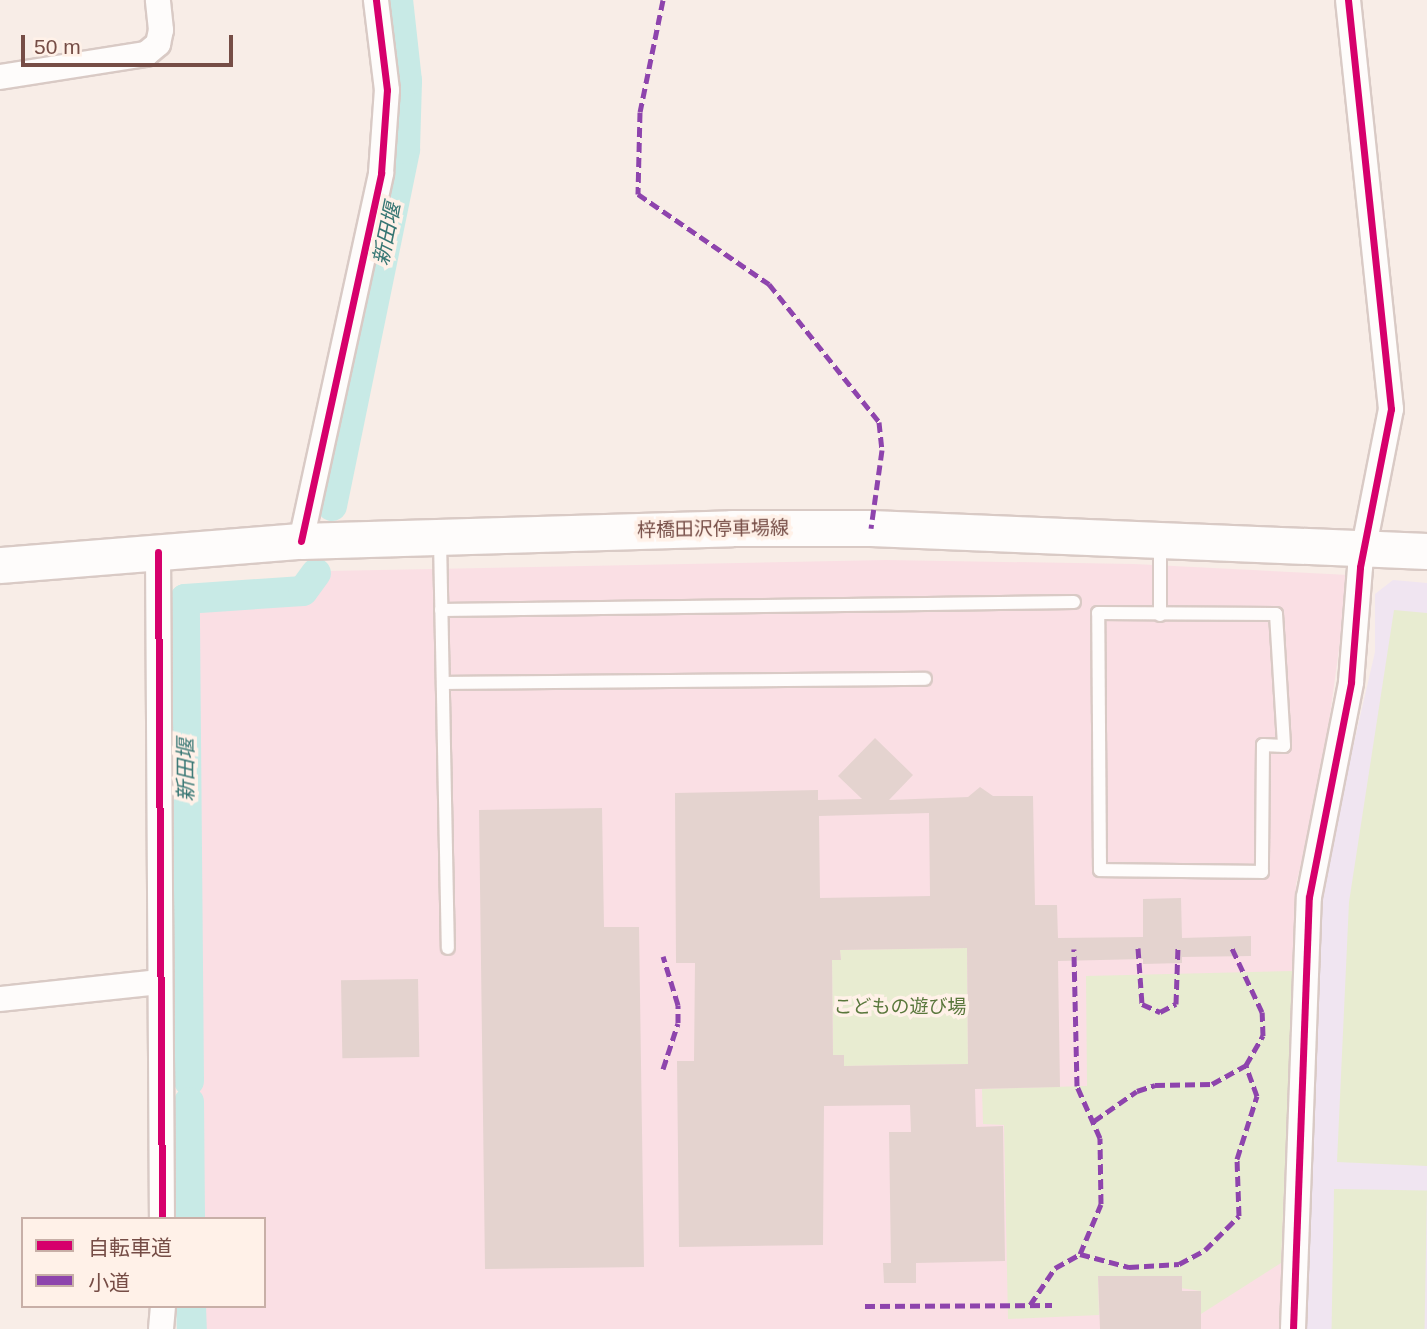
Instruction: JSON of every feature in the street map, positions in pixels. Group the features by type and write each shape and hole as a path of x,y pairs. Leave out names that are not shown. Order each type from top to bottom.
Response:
{"main road":[{"name":"梓橋田沢停車場線","path":"0,565 301,541 871,528 1427,551"}],"street":[{"path":"0,77 146,54 158,44 161,30 158,0"},
{"path":"301,541 381,173 387,90 376,0"},
{"path":"1293,1329 1309,897 1351,682 1363,547 1391,409 1391,376 1348,0"},
{"path":"158,552 162,1217"},
{"path":"0,999 159,982"},
{"path":"161,1329 163,1308"}],"lane":[{"path":"440,536 448,948"},
{"path":"1160,539 1160,615"},
{"path":"442,610 1074,602"},
{"path":"1098,613 1160,615 1276,614 1284,746 1263,745 1262,872 1100,870 1098,613"},
{"path":"444,683 925,679"}],"shaded area":[{"path":"886,560 1134,564 1349,575 1320,789 1296,884 1282,1329 199,1329 199,1308 266,1308 266,1217 198,1217 194,616 198,604 315,595 327,571"},
{"path":"1393,580 1427,583 1427,1329 1304,1329 1320,889 1375,652 1375,594"}],"green space":[{"path":"1394,610 1427,613 1427,1166 1337,1162 1349,902"},
{"name":"こどもの遊び場","path":"967,948 968,1064 844,1066 844,1055 833,1055 832,960 841,960 840,950"},
{"path":"1293,971 1281,1263 1201,1314 1201,1291 1098,1276 1099,1315 1008,1319 1004,1125 983,1124 982,1089 1087,1086 1086,976"},
{"path":"1334,1189 1427,1191 1425,1329 1332,1329"}],"building":[{"path":"875,738 913,775 889,800 968,797 980,787 993,796 1033,796 1035,905 1057,905 1058,938 1143,937 1143,899 1181,898 1182,938 1251,936 1251,956 1182,957 1182,963 1143,964 1143,959 1058,961 1060,1087 975,1089 976,1127 1003,1126 1005,1261 916,1263 916,1283 884,1283 883,1263 891,1263 889,1132 911,1132 910,1105 824,1106 823,1245 679,1247 677,1061 694,1061 695,963 676,963 675,793 818,790 818,800 862,799 838,776","holes":["929,813 930,896 820,898 819,816","967,948 968,1064 844,1066 844,1055 833,1055 832,960 841,960 840,950"]},
{"path":"602,808 604,927 639,927 644,1267 485,1269 479,810"},
{"path":"418,979 419,1057 342,1058 341,980"},
{"path":"1098,1276 1182,1276 1182,1291 1201,1291 1201,1329 1100,1329"}],"waterway":[{"name":"新田堰","path":"332,506 405,149 407,81 398,0"},
{"name":"新田堰","path":"189,1081 185,599 303,591 316,573"},
{"name":"新田堰","path":"189,1102 190,1217"},
{"name":"新田堰","path":"191,1308 192,1329"}],"marked path":[{"path":"663,0 640,112 638,194 769,284 879,422 882,450 871,528"},
{"path":"1094,1121 1137,1091 1155,1085 1212,1084 1246,1065 1263,1036 1262,1012 1231,946"},
{"path":"1138,948 1142,1004 1160,1012 1176,1004 1178,947"},
{"path":"1030,1305 1055,1268 1080,1254 1101,1204 1100,1138 1077,1086 1074,949"},
{"path":"663,956 678,1005 678,1023 663,1069"},
{"path":"1080,1254 1129,1267 1179,1264 1205,1250 1239,1216 1237,1159 1257,1096 1246,1065"},
{"path":"865,1306 1052,1305"}],"cycle path":[{"path":"301,541 381,173 387,90 376,0"},
{"path":"1293,1329 1309,897 1351,682 1360,567 1391,409 1348,0"},
{"path":"158,552 162,1217"}]}
